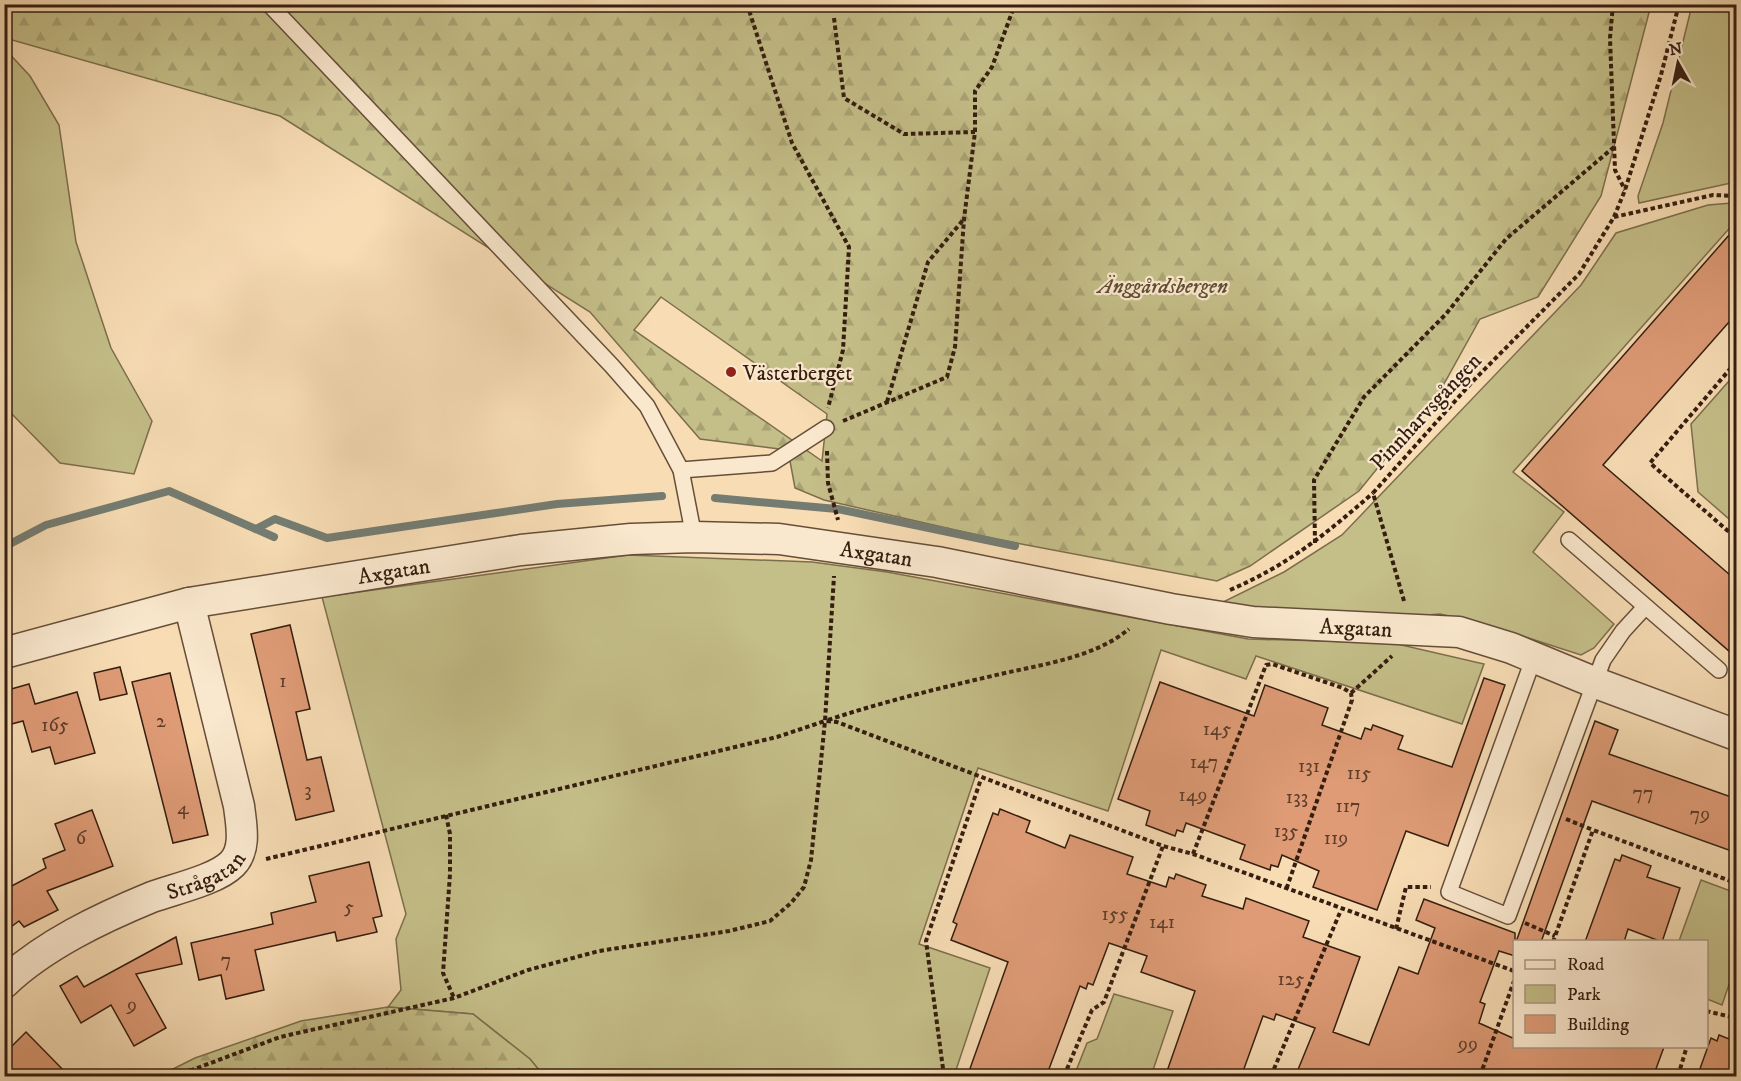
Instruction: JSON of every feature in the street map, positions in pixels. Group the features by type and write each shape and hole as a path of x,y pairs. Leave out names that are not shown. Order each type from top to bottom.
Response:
{"street":[{"name":"Axgatan","path":"4,653 189,603 521,550 694,537 779,539 837,533 937,562 1157,606 1253,622 1342,627 1406,618 1482,637 1596,683 1737,735"},
{"name":"Strågatan","path":"4,983 48,950 90,926 129,907 217,874 232,864 240,853 242,834 239,806 189,603"}],"lane":[{"path":"269,4 612,366 647,406 681,470 694,537"},
{"path":"681,470 772,463 826,428"},
{"path":"1569,540 1719,670"},
{"path":"1534,657 1449,892 1508,916 1603,660 1623,631 1645,607"}],"path":[{"path":"747,4 792,143 849,247 843,350 826,428 828,483 838,515"},
{"path":"826,428 947,377 955,347 964,219 975,132 975,91 993,67 1015,4"},
{"path":"1613,4 1610,38 1615,170 1625,190"},
{"name":"Pinnharvsgången","path":"1406,618 1373,493 1473,381 1579,274 1614,217 1625,190 1655,98 1679,4"},
{"path":"834,18 844,98 904,134 975,132"},
{"path":"1315,543 1314,480 1364,397 1446,314 1506,239 1614,147"},
{"path":"1614,217 1713,195 1737,196"},
{"path":"887,403 928,262 964,219"},
{"path":"1737,362 1650,463 1737,538"},
{"path":"1225,592 1256,579 1315,543 1373,493"},
{"path":"176,1077 280,1037 454,998 528,970 599,951 770,921 791,903 804,887 811,860 825,722 837,533"},
{"path":"240,853 259,860 777,736 878,703 1068,658 1118,638 1157,606"},
{"path":"1351,693 1408,641 1406,618"},
{"path":"1192,854 1266,664 1272,663 1351,693"},
{"path":"1286,890 1352,700 1351,693"},
{"path":"825,722 837,722 981,779 1163,846 1192,854 1341,910 1513,970"},
{"path":"944,1077 926,941 981,779"},
{"path":"1548,812 1737,883"},
{"path":"446,815 450,834 450,874 443,973 454,998"},
{"path":"1554,940 1593,830"},
{"path":"1064,1077 1092,1010 1104,1002 1163,846"},
{"path":"1396,929 1406,886 1426,885 1449,892"},
{"path":"1271,1077 1341,910"},
{"path":"1508,916 1555,936"},
{"path":"1480,1077 1513,986"},
{"path":"1708,1011 1737,1018"},
{"path":"1678,1077 1687,1048"}],"green space":[{"name":"Änggårdsbergen","path":"4,5 1651,5 1601,196 1538,297 1480,319 1440,391 1359,491 1250,566 1217,581 995,539 824,500 795,488 790,461 779,449 700,439 590,312 280,116 5,38","holes":["661,297 827,414 822,461 634,330"]},
{"path":"1692,5 1736,5 1736,185 1731,183 1639,203 1638,196 1663,123"},
{"path":"4,48 30,76 59,125 76,242 111,348 152,421 134,474 60,463 5,407"},
{"path":"1732,203 1736,205 1736,223 1513,472 1564,512 1533,552 1614,624 1594,648 1581,655 1488,625 1440,614 1348,621 1217,605 1284,572 1342,535 1581,285 1616,233 1708,205"},
{"path":"1736,373 1736,525 1698,492 1691,424"},
{"path":"628,555 812,562 887,572 1248,639 1393,643 1484,664 1462,724 1256,656 1246,679 1161,650 1108,811 978,768 919,944 990,968 954,1076 544,1076 530,1059 473,1014 388,1007 401,990 396,939 406,914 322,597"},
{"path":"1701,880 1736,893 1736,964 1722,1005 1708,999 1708,940 1679,940"},
{"path":"1114,994 1173,1011 1151,1076 1074,1076 1087,1043 1097,1039"},
{"path":"388,1007 473,1014 530,1059 544,1076 159,1076 195,1058 301,1021"}],"building":[{"path":"1737,226 1737,313 1603,465 1737,581 1737,658 1522,471"},
{"path":"290,625 310,709 296,712 307,760 321,757 334,811 296,820 251,634"},
{"path":"120,667 127,694 100,700 94,673"},
{"path":"170,673 208,835 173,843 132,682"},
{"path":"1484,678 1505,685 1448,846 1406,831 1377,910 1313,887 1319,871 1282,855 1278,867 1271,865 1270,870 1240,859 1245,845 1186,823 1183,832 1177,830 1175,836 1146,825 1150,811 1118,799 1160,682 1254,716 1265,685 1328,708 1322,725 1361,739 1365,728 1371,730 1373,725 1403,736 1398,749 1452,767"},
{"path":"29,684 35,704 77,692 95,753 55,764 50,747 32,752 23,721 4,726 4,691"},
{"path":"1595,721 1618,730 1609,754 1737,799 1737,853 1592,801 1542,940 1517,940"},
{"path":"1000,809 1030,821 1026,832 1065,848 1070,835 1133,857 1127,874 1166,887 1169,877 1174,879 1176,874 1206,885 1202,896 1243,909 1246,898 1309,921 1303,937 1360,957 1333,1032 1369,1045 1399,967 1418,974 1435,928 1416,920 1424,899 1515,933 1513,955 1499,951 1480,1002 1485,1004 1479,1023 1513,1038 1513,1048 1664,1048 1653,1077 1295,1077 1315,1028 1276,1014 1274,1020 1263,1016 1241,1077 1165,1077 1195,991 1141,972 1147,956 1109,943 1093,985 1088,983 1086,989 1080,986 1046,1077 967,1077 1008,962 951,940 957,924 953,922 993,813 998,815"},
{"path":"92,810 113,866 47,891 58,910 24,927 19,921 4,932 4,890 46,868 43,859 65,850 55,824"},
{"path":"1622,855 1651,866 1647,877 1680,888 1663,940 1628,929 1625,940 1586,940 1615,859 1620,861"},
{"path":"369,862 382,916 373,918 377,932 337,941 335,932 255,950 264,990 226,999 221,975 199,980 191,943 273,924 271,913 316,902 309,876"},
{"path":"176,937 182,964 136,974 166,1028 134,1046 111,1005 81,1023 60,986 77,976 84,987"},
{"path":"26,1032 70,1077 17,1077 4,1064 4,1054"},
{"path":"1719,1035 1737,1042 1737,1077 1697,1077 1711,1038 1717,1041"}],"waterway":[{"path":"4,547 46,525 169,491 274,537"},
{"path":"256,529 275,519 327,538 557,504 662,496"},
{"path":"715,498 837,509"},
{"path":"838,509 1015,546"}],"place":[{"name":"Västerberget","path":"731,372"}]}
